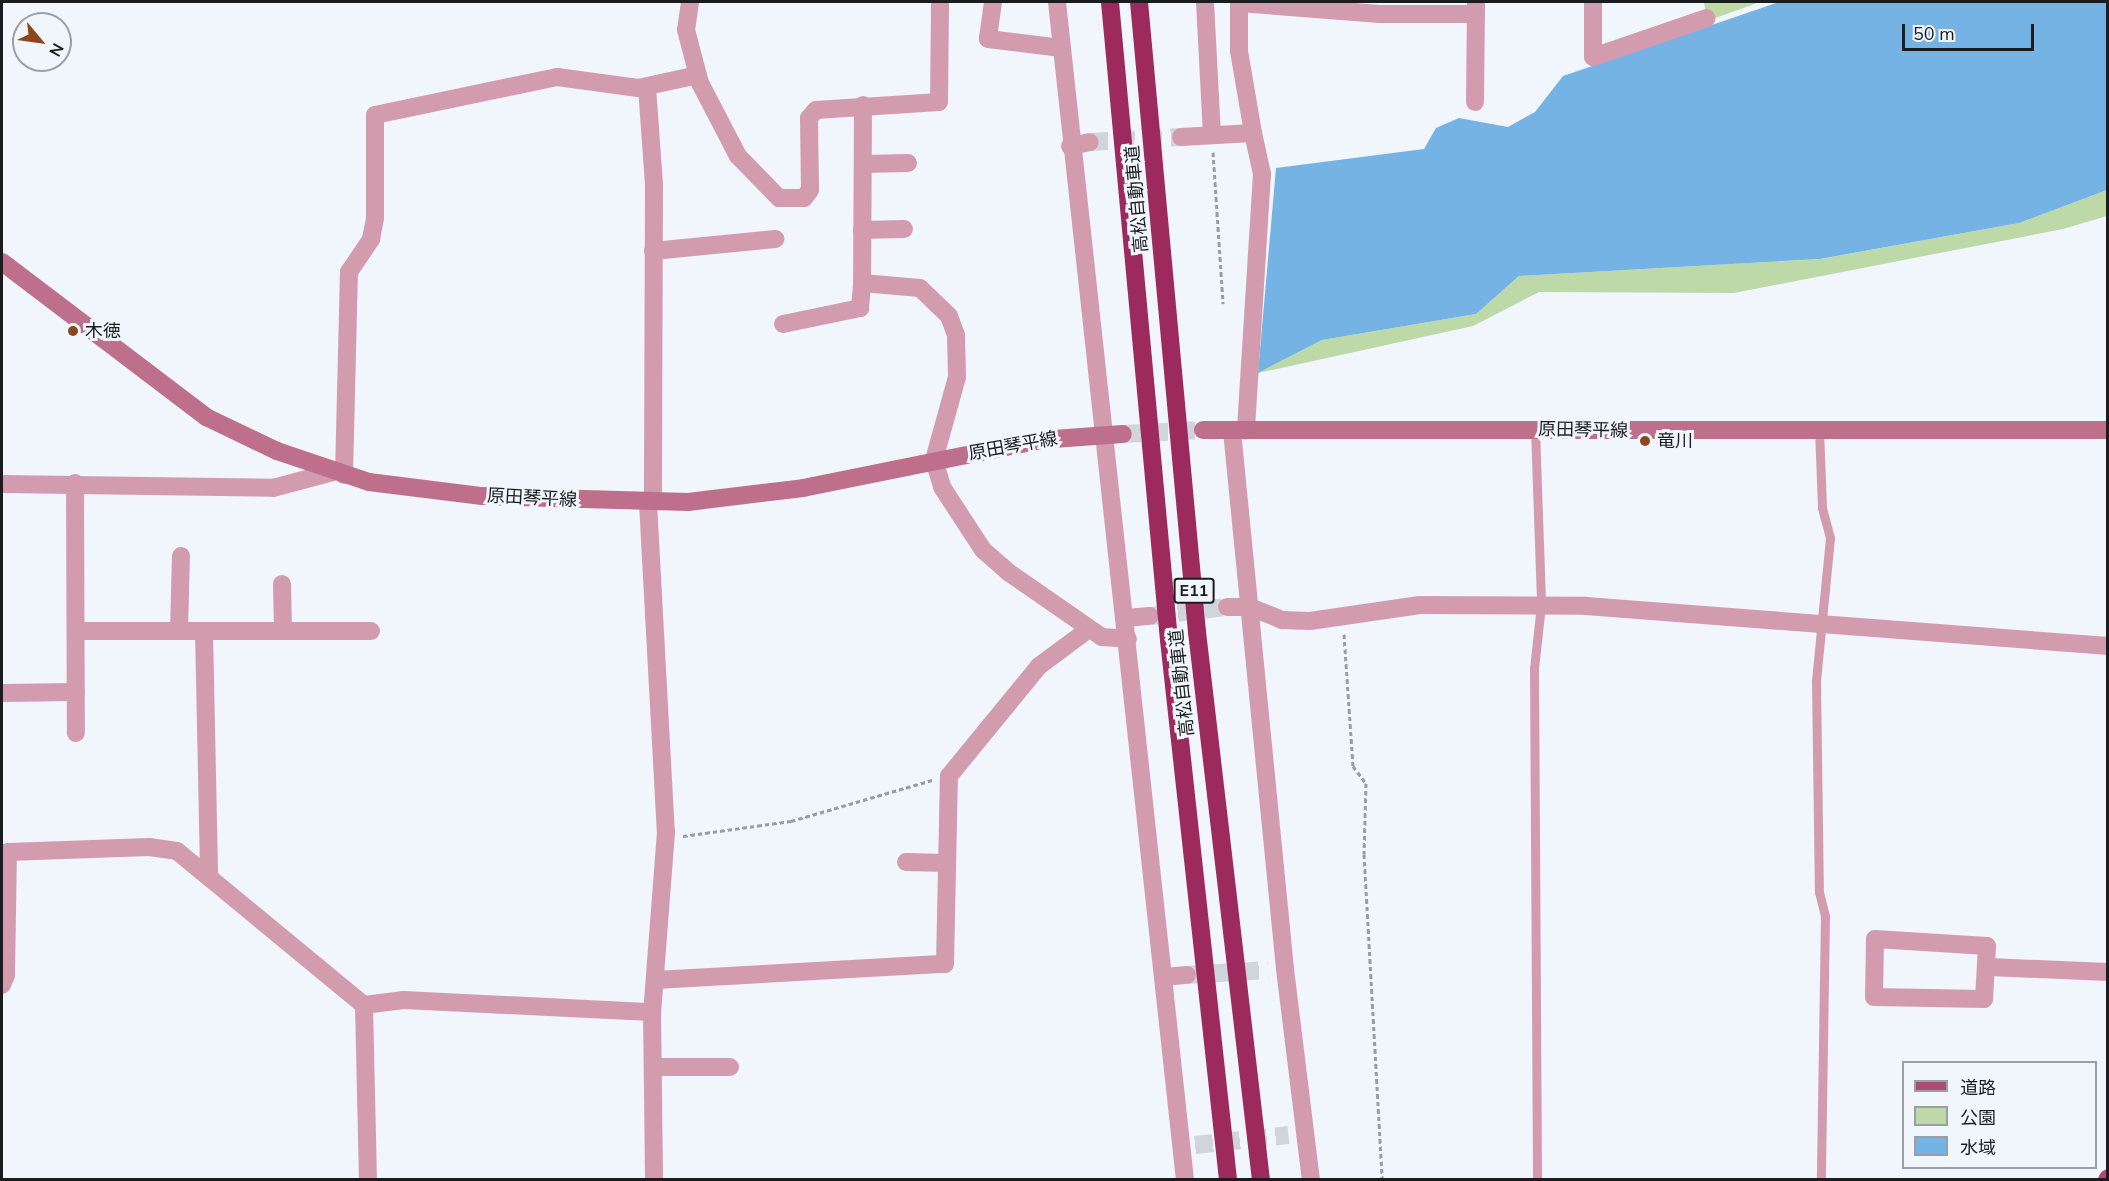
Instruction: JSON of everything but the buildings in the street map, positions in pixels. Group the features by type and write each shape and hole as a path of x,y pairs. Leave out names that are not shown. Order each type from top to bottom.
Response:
{"highway":[{"name":"高松自動車道","path":"1110,2 1169,640 1228,1179"},
{"name":"高松自動車道","path":"1139,2 1197,632 1261,1179"}],"main road":[{"name":"原田琴平線","path":"2,262 207,417 339,474 482,496 651,503 750,497 1040,440 1123,434"},
{"name":"原田琴平線","path":"1203,430 2108,430"}],"street":[{"path":"690,2 686,30 698,75 738,156 779,198 804,198 810,190 809,118 816,110 863,105 939,102 940,2"},
{"path":"993,2 988,39 1061,48"},
{"path":"1058,2 1070,146 1102,435 1126,618 1163,977 1188,1146 1185,1179"},
{"path":"1205,2 1212,135"},
{"path":"1311,1179 1296,1134 1276,970 1239,431 1262,174 1239,51 1239,2 1380,14 1476,8 1475,102"},
{"path":"1593,2 1593,57 1707,18"},
{"path":"2,484 75,483 273,488 339,474 349,272 371,239 375,218 375,115 557,77 647,87 698,75"},
{"path":"647,87 653,251 651,503 666,836 652,1012 654,1179"},
{"path":"783,324 860,308 863,105"},
{"path":"1181,137 1253,133"},
{"path":"1070,146 1090,142"},
{"path":"863,164 908,163"},
{"path":"862,230 904,229"},
{"path":"653,251 775,239"},
{"path":"862,284 920,288 949,316 960,356 934,460 942,487 983,550 1102,637 1128,639"},
{"path":"75,483 76,733"},
{"path":"179,631 181,556"},
{"path":"282,584 284,631"},
{"path":"1227,607 1250,606 1282,620 1343,618 1420,605 1541,605 1736,615 1824,627 2108,646"},
{"path":"1126,618 1150,616"},
{"path":"655,980 945,964 949,776 1039,666 1089,629"},
{"path":"76,631 371,631"},
{"path":"204,631 208,877"},
{"path":"2,693 76,692"},
{"path":"2,985 6,975 8,852 149,847 177,851 364,1005 404,1000 652,1012"},
{"path":"906,862 947,863"},
{"path":"1875,939 1986,946 1989,967 1984,999 1874,997 1875,939"},
{"path":"1989,967 2108,972"},
{"path":"1163,977 1187,975"},
{"path":"364,1005 368,1179"},
{"path":"653,1067 730,1067"}],"lane":[{"path":"1534,429 1541,605 1534,668 1537,1179"},
{"path":"1819,429 1822,508 1830,538 1824,627 1816,682 1819,892 1825,916 1821,1179"}],"path":[{"path":"1212,135 1223,304"},
{"path":"1343,618 1353,766 1366,783 1364,854 1382,1179"},
{"path":"666,836 707,836 791,821 949,776"}],"green space":[{"path":"1704,2 1760,2 1707,21"},
{"path":"2107,190 2107,216 2063,229 1734,293 1539,292 1473,326 1258,373 1322,340 1476,314 1519,276 1821,259 2019,223"}],"water":[{"path":"1779,2 2107,2 2107,190 2019,223 1820,259 1519,276 1476,314 1322,340 1258,373 1276,168 1424,149 1436,128 1459,118 1508,127 1535,112 1563,76"}],"tunnel":[{"path":"1090,142 1181,137"},
{"path":"1123,434 1203,430"},
{"path":"1151,616 1227,607"},
{"path":"1187,975 1268,970"},
{"path":"1195,1145 1288,1135"}],"place":[{"name":"木徳","path":"73,331"},
{"name":"竜川","path":"1645,441"}]}
